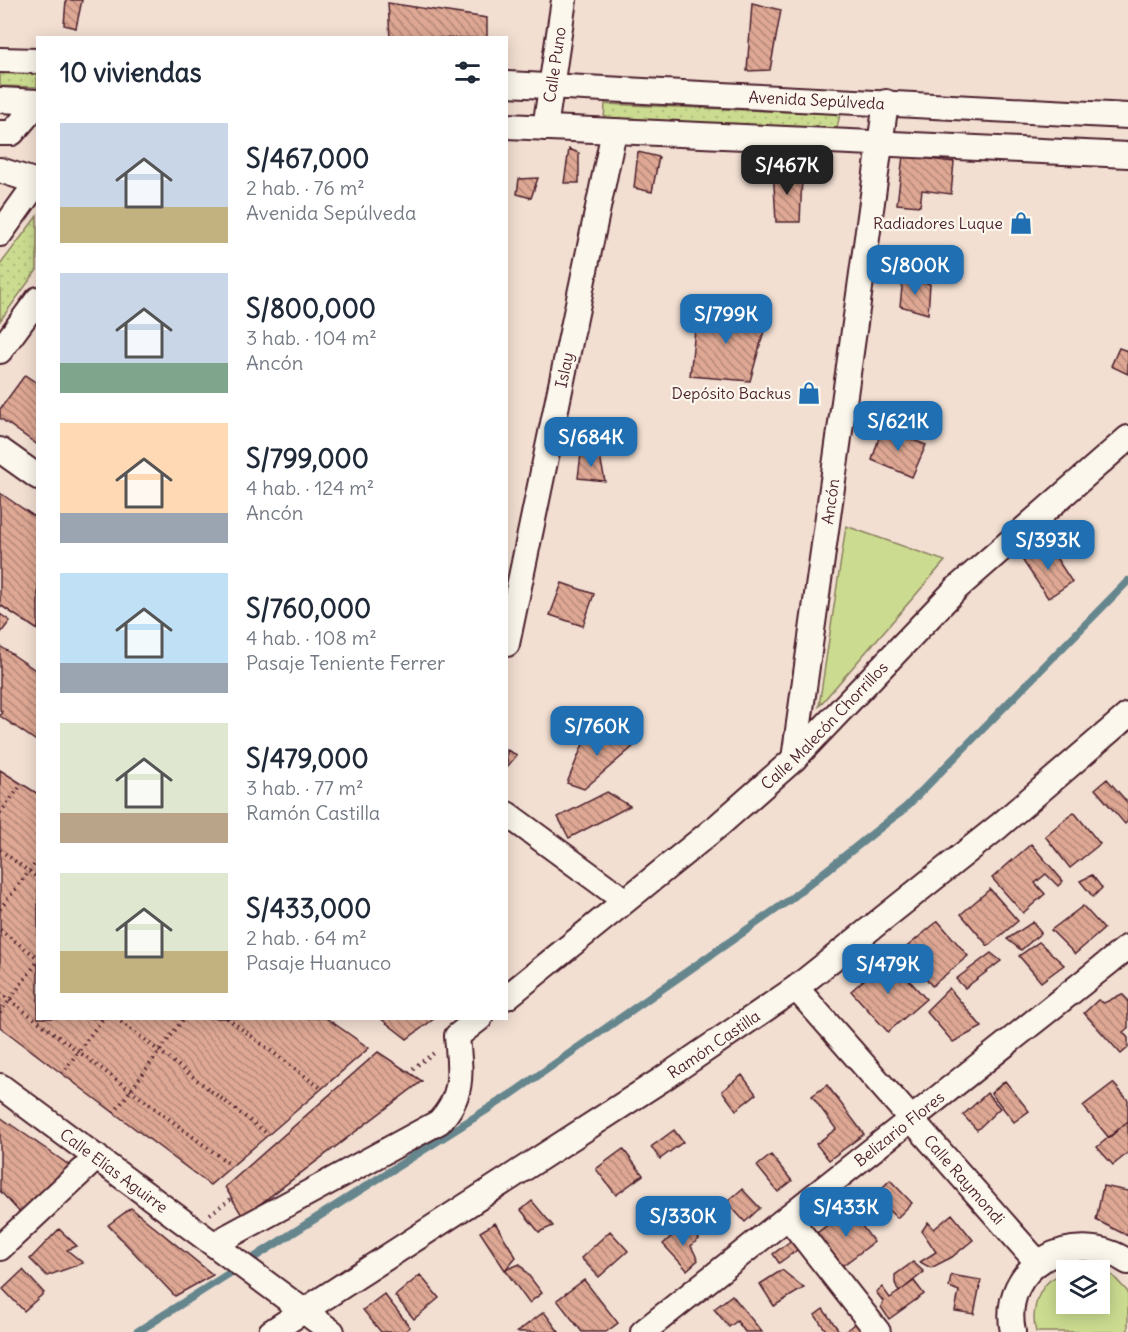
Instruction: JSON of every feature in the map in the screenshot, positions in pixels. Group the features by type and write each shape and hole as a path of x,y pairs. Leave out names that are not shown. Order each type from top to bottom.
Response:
{"street":[{"name":"Calle Puno","path":"545,128 564,0"},
{"path":"0,60 36,62"},
{"name":"Avenida Sepúlveda","path":"508,84 1128,116"},
{"path":"0,100 36,102"},
{"name":"Ancón","path":"794,759 886,102"},
{"path":"0,133 12,133 36,104"},
{"path":"508,126 1128,155"},
{"name":"Islay","path":"508,639 614,131"},
{"path":"0,170 36,182"},
{"path":"0,234 36,183"},
{"path":"0,351 36,302"},
{"name":"Calle Malecón Chorrillos","path":"508,996 719,825 794,759 957,588 1128,438"},
{"path":"0,450 36,476"},
{"name":"Ramón Castilla","path":"271,1332 661,1080 796,988 999,826 1128,715"},
{"path":"508,815 624,900"},
{"name":"Belizario Flores","path":"650,1330 788,1217 1128,947"},
{"name":"Calle Raymondi","path":"796,988 1038,1263"},
{"path":"222,1250 439,1122 450,1110 457,1095 460,1080 457,1036 477,1020"},
{"name":"Calle Elías Aguirre","path":"0,1086 305,1311"},
{"path":"0,1248 97,1157"},
{"path":"788,1217 878,1332"},
{"path":"1013,1332 1011,1321 1015,1295 1028,1273 1044,1258 1064,1250 1086,1247 1107,1251 1128,1262"},
{"path":"305,1311 332,1332"}],"path":[{"path":"0,813 22,784"},
{"path":"0,850 36,876"},
{"path":"0,909 36,862"},
{"path":"0,930 36,958"},
{"path":"0,1013 36,963"},
{"path":"0,993 228,1163"},
{"path":"62,1074 102,1020"},
{"path":"119,1020 265,1132"},
{"path":"114,1113 183,1020"},
{"path":"230,1020 322,1089"}],"green space":[{"path":"0,71 36,72 36,87 0,86"},
{"path":"605,104 840,114 837,128 604,120"},
{"path":"36,217 36,271 0,321 0,265"},
{"path":"846,526 945,561 819,706"},
{"path":"1110,1275 1113,1276 1128,1292 1128,1332 1036,1332 1034,1312 1038,1298 1049,1281 1056,1277 1056,1314 1110,1314"}],"building":[{"path":"66,0 82,0 76,28 64,25"},
{"path":"388,3 487,18 487,36 390,36"},
{"path":"752,3 781,10 770,70 747,71"},
{"path":"569,149 579,153 579,183 564,183"},
{"path":"638,152 659,157 652,192 634,188"},
{"path":"903,156 954,162 951,194 922,190 920,206 897,204"},
{"path":"773,167 802,177 800,222 776,222"},
{"path":"538,178 531,198 517,194 519,179"},
{"path":"903,278 930,284 928,314 900,306"},
{"path":"697,311 768,317 750,381 690,376"},
{"path":"1119,348 1128,351 1128,374 1111,366"},
{"path":"25,375 36,383 36,444 0,418 0,409"},
{"path":"882,428 926,445 912,477 872,460"},
{"path":"581,454 600,457 605,481 578,478"},
{"path":"0,493 36,518 36,629 0,605"},
{"path":"1048,545 1072,582 1048,598 1023,561"},
{"path":"562,583 594,594 583,626 550,615"},
{"path":"0,614 10,621 0,634"},
{"path":"0,646 36,671 36,741 0,716 2,711 0,710"},
{"path":"590,727 635,745 584,789 567,783"},
{"path":"508,750 517,755 508,766"},
{"path":"0,770 36,793 36,1020 329,1020 369,1048 210,1185 0,1027"},
{"path":"1107,779 1128,803 1128,821 1125,824 1095,789"},
{"path":"607,792 630,806 569,838 558,817"},
{"path":"1074,812 1100,844 1070,868 1045,836"},
{"path":"1031,844 1063,881 1058,886 1046,874 1035,883 1045,894 1023,913 992,878"},
{"path":"1092,875 1102,888 1093,897 1080,881"},
{"path":"990,889 1018,921 988,946 961,914"},
{"path":"1083,906 1104,929 1075,954 1051,930"},
{"path":"938,921 968,956 932,986 903,950"},
{"path":"1033,922 1041,933 1021,950 1007,939"},
{"path":"1039,942 1064,965 1041,982 1019,956"},
{"path":"991,953 1001,961 965,988 956,979"},
{"path":"889,958 926,999 888,1032 851,991"},
{"path":"949,988 982,1027 953,1042 926,1011"},
{"path":"1122,994 1128,1000 1128,1028 1123,1032 1128,1038 1128,1048 1121,1054 1084,1013 1098,1000 1104,1003"},
{"path":"383,1020 432,1020 407,1039"},
{"path":"378,1052 422,1081 243,1217 225,1187"},
{"path":"742,1075 756,1094 736,1110 722,1091"},
{"path":"1005,1081 1029,1111 1014,1122 991,1093"},
{"path":"1113,1083 1128,1100 1128,1121 1109,1138 1083,1106"},
{"path":"827,1085 864,1134 829,1160 816,1144 836,1129 812,1096"},
{"path":"987,1093 1000,1108 977,1130 963,1115"},
{"path":"0,1117 72,1167 24,1217 0,1191"},
{"path":"1128,1121 1128,1153 1113,1165 1097,1147"},
{"path":"674,1130 683,1142 660,1159 651,1147"},
{"path":"623,1149 643,1175 616,1195 596,1169"},
{"path":"771,1155 792,1181 778,1192 757,1166"},
{"path":"890,1180 912,1203 897,1218 884,1206 888,1197 881,1189"},
{"path":"1103,1186 1128,1191 1128,1236 1096,1220"},
{"path":"742,1189 760,1208 745,1222 727,1202"},
{"path":"532,1201 553,1226 539,1232 521,1210"},
{"path":"131,1208 213,1275 175,1296 108,1225"},
{"path":"849,1209 874,1242 842,1266 817,1233"},
{"path":"952,1214 973,1240 952,1257 931,1268 920,1262 936,1252 922,1231 928,1222 934,1229"},
{"path":"495,1223 516,1257 505,1270 480,1232"},
{"path":"685,1224 699,1239 691,1246 698,1260 687,1270 663,1244"},
{"path":"59,1229 77,1246 67,1250 83,1263 47,1276 30,1259"},
{"path":"610,1231 628,1251 599,1277 581,1258"},
{"path":"795,1238 804,1245 779,1263 773,1254"},
{"path":"913,1262 924,1272 899,1292 895,1283 895,1275"},
{"path":"520,1264 542,1293 529,1303 505,1270"},
{"path":"23,1270 44,1293 24,1311 3,1289"},
{"path":"782,1270 804,1288 774,1306 760,1284"},
{"path":"420,1275 439,1298 414,1319 395,1296"},
{"path":"951,1275 981,1280 974,1314 955,1311 959,1291 949,1287"},
{"path":"584,1280 618,1323 606,1332 582,1332 557,1300"},
{"path":"914,1281 924,1294 889,1319 881,1307 883,1301 876,1292 882,1287 890,1298"},
{"path":"384,1294 410,1327 404,1332 381,1332 363,1310"},
{"path":"732,1295 762,1332 745,1332 737,1321 729,1327 714,1309"},
{"path":"823,1309 840,1332 827,1332 815,1315"},
{"path":"544,1312 559,1332 517,1332"},
{"path":"865,1316 871,1324 862,1332 845,1332"}],"waterway":[{"path":"137,1332 513,1093 788,901 905,808 1128,581"}],"place":[{"name":"Radiadores Luque","path":"1021,223"},
{"name":"Depósito Backus","path":"809,393"}]}
